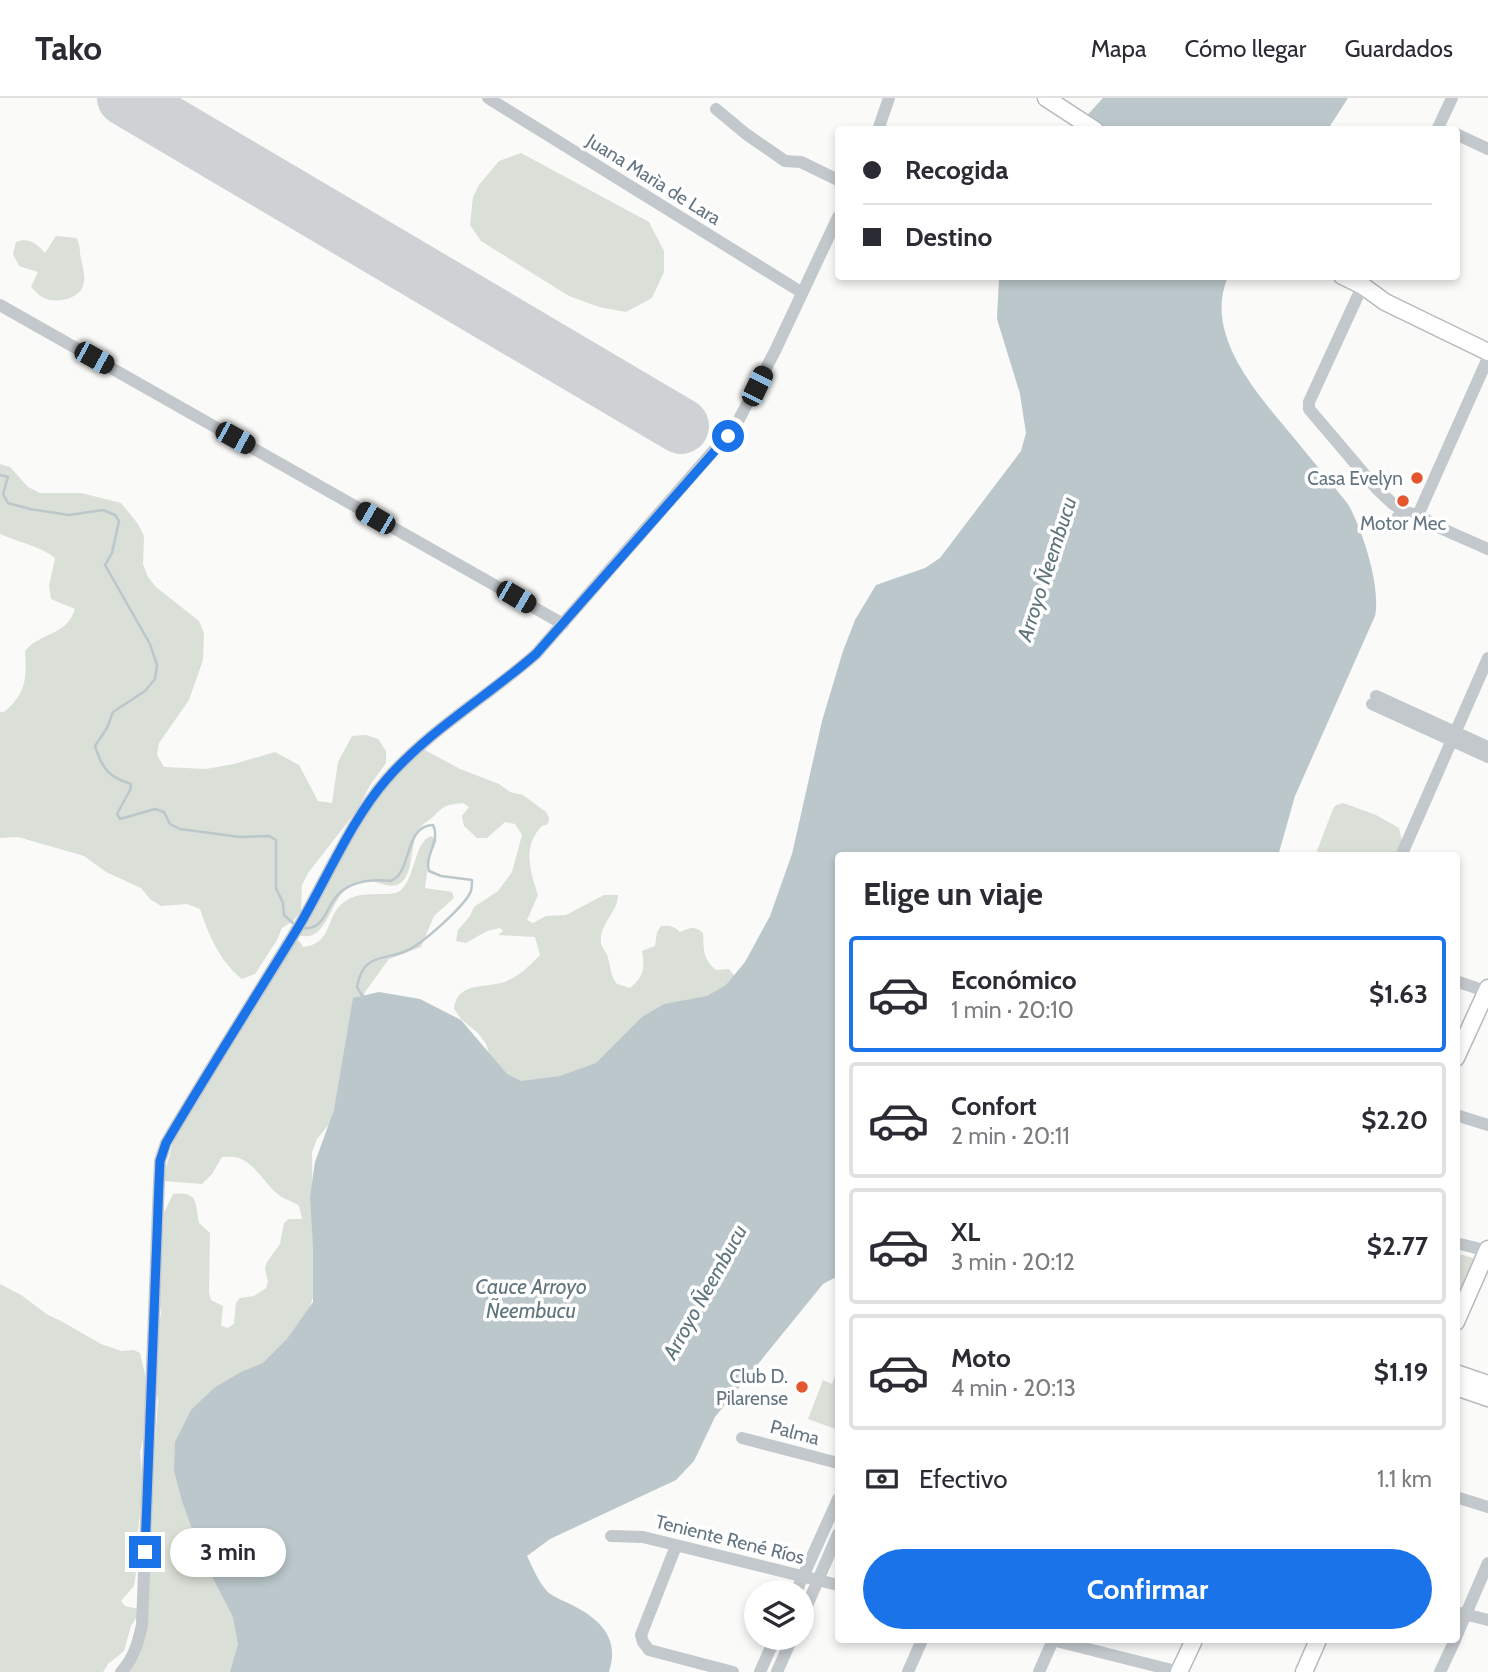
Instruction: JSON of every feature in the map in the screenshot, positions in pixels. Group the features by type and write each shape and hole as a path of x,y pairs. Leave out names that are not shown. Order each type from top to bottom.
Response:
{"main road":[{"path":"1046,98 1088,126"},
{"path":"1365,281 1488,340"},
{"path":"1365,281 1385,302 1488,352"},
{"path":"1460,1050 1488,991"},
{"path":"1460,1313 1488,1250"},
{"path":"1460,1374 1488,1384"},
{"path":"1460,1388 1488,1398"},
{"path":"1179,1672 1193,1643"},
{"path":"1304,1672 1317,1643"}],"street":[{"name":"Juana Marìa de Lara","path":"488,98 801,292"},
{"path":"879,126 889,98"},
{"path":"1442,126 1452,98"},
{"path":"716,109 785,161 801,162 835,179"},
{"path":"1460,136 1488,149"},
{"path":"121,1672 137,1648 142,1625 160,1161 166,1143 299,925 369,803 385,781 461,712 521,667 563,624 736,425 775,351 835,223"},
{"path":"1365,281 1308,402 1310,409 1377,489 1437,531 1488,555"},
{"path":"0,305 563,624"},
{"path":"1386,526 1412,514 1488,358"},
{"path":"1412,514 1488,549"},
{"path":"1403,852 1488,658"},
{"path":"1374,700 1454,736 1488,747"},
{"path":"1454,736 1488,757"},
{"path":"1460,982 1488,991"},
{"path":"1460,1116 1488,1125"},
{"path":"1460,1244 1488,1250"},
{"name":"Palma","path":"742,1438 835,1462"},
{"path":"1460,1498 1488,1507"},
{"path":"802,1580 835,1506"},
{"name":"Teniente René Ríos","path":"611,1536 643,1537 835,1585"},
{"path":"814,1589 835,1541"},
{"path":"676,1546 641,1635 643,1642 649,1650 733,1672"},
{"path":"1488,1563 1461,1613 1488,1620"},
{"path":"908,1672 921,1643"},
{"path":"1039,1672 1052,1643"},
{"path":"1065,1643 1179,1672"},
{"path":"1440,1672 1453,1643"},
{"path":"760,1672 770,1650"},
{"path":"777,1672 787,1650"}],"shaded area":[{"path":"521,153 649,222 664,251 664,272 652,298 626,312 599,307 569,296 481,241 470,225 473,197 479,185 499,161"},
{"path":"56,236 76,238 84,280 81,290 72,297 49,300 31,287 38,272 19,266 13,254 16,242 25,240 36,244 45,253"},
{"path":"0,464 10,467 28,487 40,493 81,493 121,503 144,536 143,564 148,577 156,587 199,621 204,633 203,660 189,700 159,743 157,755 164,767 206,769 275,752 299,765 318,801 332,803 338,762 352,736 366,735 378,739 386,751 386,763 370,785 358,809 308,873 302,885 301,911 293,921 282,928 255,974 242,979 228,965 211,938 200,909 187,904 161,906 150,899 141,888 106,872 84,856 18,837 0,838 0,712 4,712 17,699 24,685 25,651 66,625 75,609 51,599 49,586 55,558 36,547 0,534"},
{"path":"423,749 460,769 499,784 510,792 523,795 546,812 548,824 542,826 536,834 530,850 530,868 538,895 527,920 533,923 546,916 566,915 604,895 618,895 601,936 602,947 617,984 630,988 638,980 643,967 642,951 655,946 657,932 661,926 673,927 680,932 692,928 700,930 703,933 708,962 716,970 729,969 737,979 608,1069 517,1086 490,1056 478,1033 462,1020 454,1009 461,993 509,980 540,955 535,937 498,935 503,931 500,928 487,931 466,943 456,941 458,930 474,907 498,891 512,872 522,835 515,824 505,822 487,838 477,838 464,826 462,816 469,807 463,803 444,807 421,827 416,835 410,867 399,884 394,886 360,881 352,884 339,898 320,929 307,936 298,935 381,786"},
{"path":"1343,803 1376,815 1399,828 1402,841 1396,852 1317,852 1336,805"},
{"path":"431,836 437,840 429,859 425,888 452,892 454,898 434,916 421,947 389,959 365,992 357,1036 330,1123 317,1139 312,1152 314,1294 308,1313 191,1518 199,1545 219,1564 249,1672 125,1672 140,1649 158,1401 155,1380 157,1329 161,1314 159,1298 164,1213 173,1194 188,1195 195,1201 199,1223 210,1233 209,1293 211,1300 223,1306 221,1326 228,1328 234,1324 236,1303 240,1298 254,1296 266,1288 268,1282 265,1269 280,1244 284,1223 289,1219 302,1219 299,1206 279,1195 255,1169 241,1159 222,1157 202,1184 163,1181 172,1142 294,938 303,947 313,945 324,935 344,902 359,895 397,893 410,876 421,845"},
{"path":"1460,1254 1480,1260 1460,1308"},
{"path":"0,1284 21,1295 48,1315 101,1344 121,1351 134,1350 140,1353 146,1379 140,1452 143,1487 137,1539 139,1553 134,1586 121,1601 125,1606 138,1609 138,1615 131,1626 124,1651 108,1664 103,1672 0,1672"},
{"path":"835,1376 835,1429 808,1419 823,1380 832,1384"}],"water":[{"path":"1103,98 1348,98 1330,126 1069,126 1080,123"},
{"name":"Cauce Arroyo Ñeembucu","path":"999,280 1227,280 1222,299 1223,321 1228,343 1238,364 1266,404 1348,504 1354,515 1373,575 1375,616 1295,796 1279,852 835,852 835,1278 823,1284 715,1417 694,1461 676,1480 550,1539 527,1556 548,1592 590,1616 605,1630 612,1649 609,1672 230,1672 238,1644 233,1617 203,1559 182,1501 174,1471 175,1442 191,1410 214,1388 263,1363 287,1339 313,1302 310,1197 315,1162 334,1110 353,998 379,992 420,999 461,1020 507,1074 521,1081 560,1076 596,1063 642,1017 664,1004 707,996 726,985 745,962 770,916 792,854 822,721 855,620 876,585 925,568 940,558 1021,451 1026,433 1020,394 997,319"}],"waterway":[{"path":"0,475 8,477 3,494 8,503 69,515 103,510 115,515 119,521 112,553 105,565 150,644 157,665 155,679 145,691 113,712 107,728 95,746 107,771 131,784 117,814 120,819 155,809 164,812 170,824 180,829 240,837 269,836 276,840 276,888 283,903 284,915 294,924"},
{"path":"303,928 310,928 320,922 336,897 348,887 362,882 391,881 396,878 415,836 425,826 433,825 435,837 429,871 441,876 472,880 471,891 452,915 422,941 406,951 369,963 364,968 357,987 363,997"}],"runway":[{"path":"125,98 681,426"}],"place":[{"name":"Casa Evelyn","path":"1417,478"},
{"name":"Motor Mec","path":"1403,501"},
{"name":"Club D. Pilarense","path":"802,1387"}],"route":[{"path":"145,1552 160,1161 166,1143 299,925 369,803 385,781 461,712 536,654 728,436"}],"water label":[{"name":"Arroyo Ñeembucu","path":"1047,569"},
{"name":"Arroyo Ñeembucu","path":"705,1292"}]}
